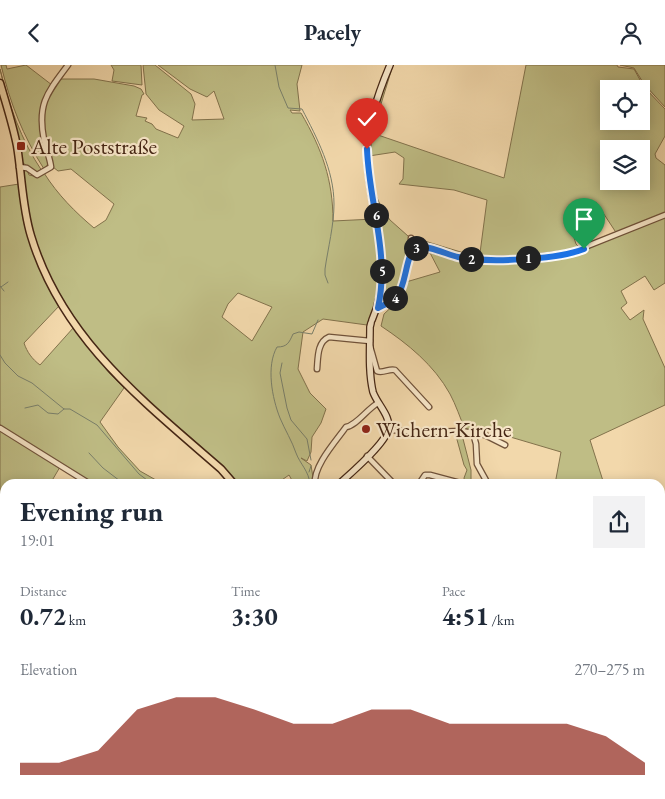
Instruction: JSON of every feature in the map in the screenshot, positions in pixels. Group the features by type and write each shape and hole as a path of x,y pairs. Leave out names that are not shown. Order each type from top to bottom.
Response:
{"main road":[{"path":"0,83 16,141 26,215 32,238 42,266 69,315 97,353 121,381 221,469 230,479"}],"street":[{"path":"20,167 27,168 36,175 51,167 42,127 42,107 48,94 68,65"},
{"path":"344,479 380,443 389,430 388,419 374,394 370,377 372,322 378,308 383,282 382,255 367,149 370,125 377,99 390,65"},
{"path":"411,252 420,246 455,256 484,260 570,253 665,215"},
{"path":"378,308 392,301 400,292 411,252 411,238"},
{"path":"317,369 322,343 329,337 370,343"},
{"path":"370,343 377,371 395,370 428,407"},
{"path":"314,479 314,476 325,457 346,427 350,426 364,412 378,403"},
{"path":"0,428 82,479"},
{"path":"389,430 461,431 485,435 505,445"},
{"path":"473,433 476,444 477,464 485,479"},
{"path":"367,456 389,479"},
{"path":"422,479 425,475 445,479"}],"shaded area":[{"path":"1,65 6,65 7,69 26,65 52,85 40,111 42,136 48,163 44,169 18,119"},
{"path":"111,65 141,65 142,85 112,81 114,70"},
{"path":"143,65 155,65 191,94 195,104 192,120 224,119 214,91 207,97 190,89 158,65 302,65 297,84 300,111 290,110 292,113 301,113 315,139 328,178 333,221 374,219 379,260 379,286 373,312 367,325 323,319 303,332 298,369 310,393 326,409 321,423 312,437 311,452 307,461 301,458 311,465 313,479 291,479 289,475 283,479 234,479 213,457 129,384 104,357 70,312 37,248 27,205 23,171 27,170 29,175 38,177 44,173 67,203 94,228 106,220 114,204 71,169 58,171 53,167 44,133 43,116 47,99 60,79 94,79 141,89 144,94 142,95 136,116 147,118 145,121 152,124 156,129 178,138 184,126 159,110 146,94","holes":["238,293 272,307 252,341 222,317 228,304"]},
{"path":"393,65 381,104 375,134 504,178 526,65 617,65 618,67 634,69 640,80 600,80 600,130 650,130 650,93 665,109 665,136 655,154 656,158 665,165 665,213 617,234 596,202 570,225 576,244 581,249 573,251 523,257 466,257 423,244 416,245 409,251 400,285 395,296 384,303 380,224 374,191 382,209 390,220 408,236 464,253 480,253 487,200 454,190 399,184 403,179 404,158 395,152 369,156 371,125"},
{"path":"620,65 665,65 665,107 650,91 650,80 642,80 634,68"},
{"path":"0,69 16,122 42,171 36,173 22,162"},
{"path":"19,184 23,216 31,247 60,305 24,343 27,349 32,358 40,365 74,327 109,373 124,388 100,422 118,447 140,471 154,479 85,479 0,426 0,187"},
{"path":"665,216 665,283 654,290 645,276 621,291 627,303 621,308 630,320 644,310 643,319 665,368 665,405 590,440 602,479 556,479 561,452 490,431 465,429 444,383 428,364 401,340 381,326 384,314 398,301 406,282 440,272 428,249 466,260 516,260 567,256"},
{"path":"0,430 60,467 53,479 0,479"},
{"path":"461,431 471,470 471,479 464,479 467,470 456,436 457,432"}],"waterway":[{"path":"275,65 279,87 288,108 302,109 319,143 331,179 334,212 325,269 328,283"},
{"path":"1,287 8,282"},
{"path":"0,286 4,291"},
{"path":"309,479 277,410 271,373 277,347 287,344 293,334 299,332 312,334 318,320"},
{"path":"0,355 18,376 32,383 64,409 70,409 97,425 139,474 146,479"},
{"path":"282,363 280,373 287,408 291,420 307,439 311,460"},
{"path":"25,408 38,405 48,413 58,414 64,409"},
{"path":"89,453 103,468 117,479"},
{"path":"309,472 311,466"}],"place":[{"name":"Alte Poststraße","path":"21,146"},
{"name":"Wichern-Kirche","path":"366,429"}],"route":[{"path":"367,149 382,255 383,282 378,308 397,297 402,286 411,252 420,246 444,254 484,260 567,254 584,249"}]}
